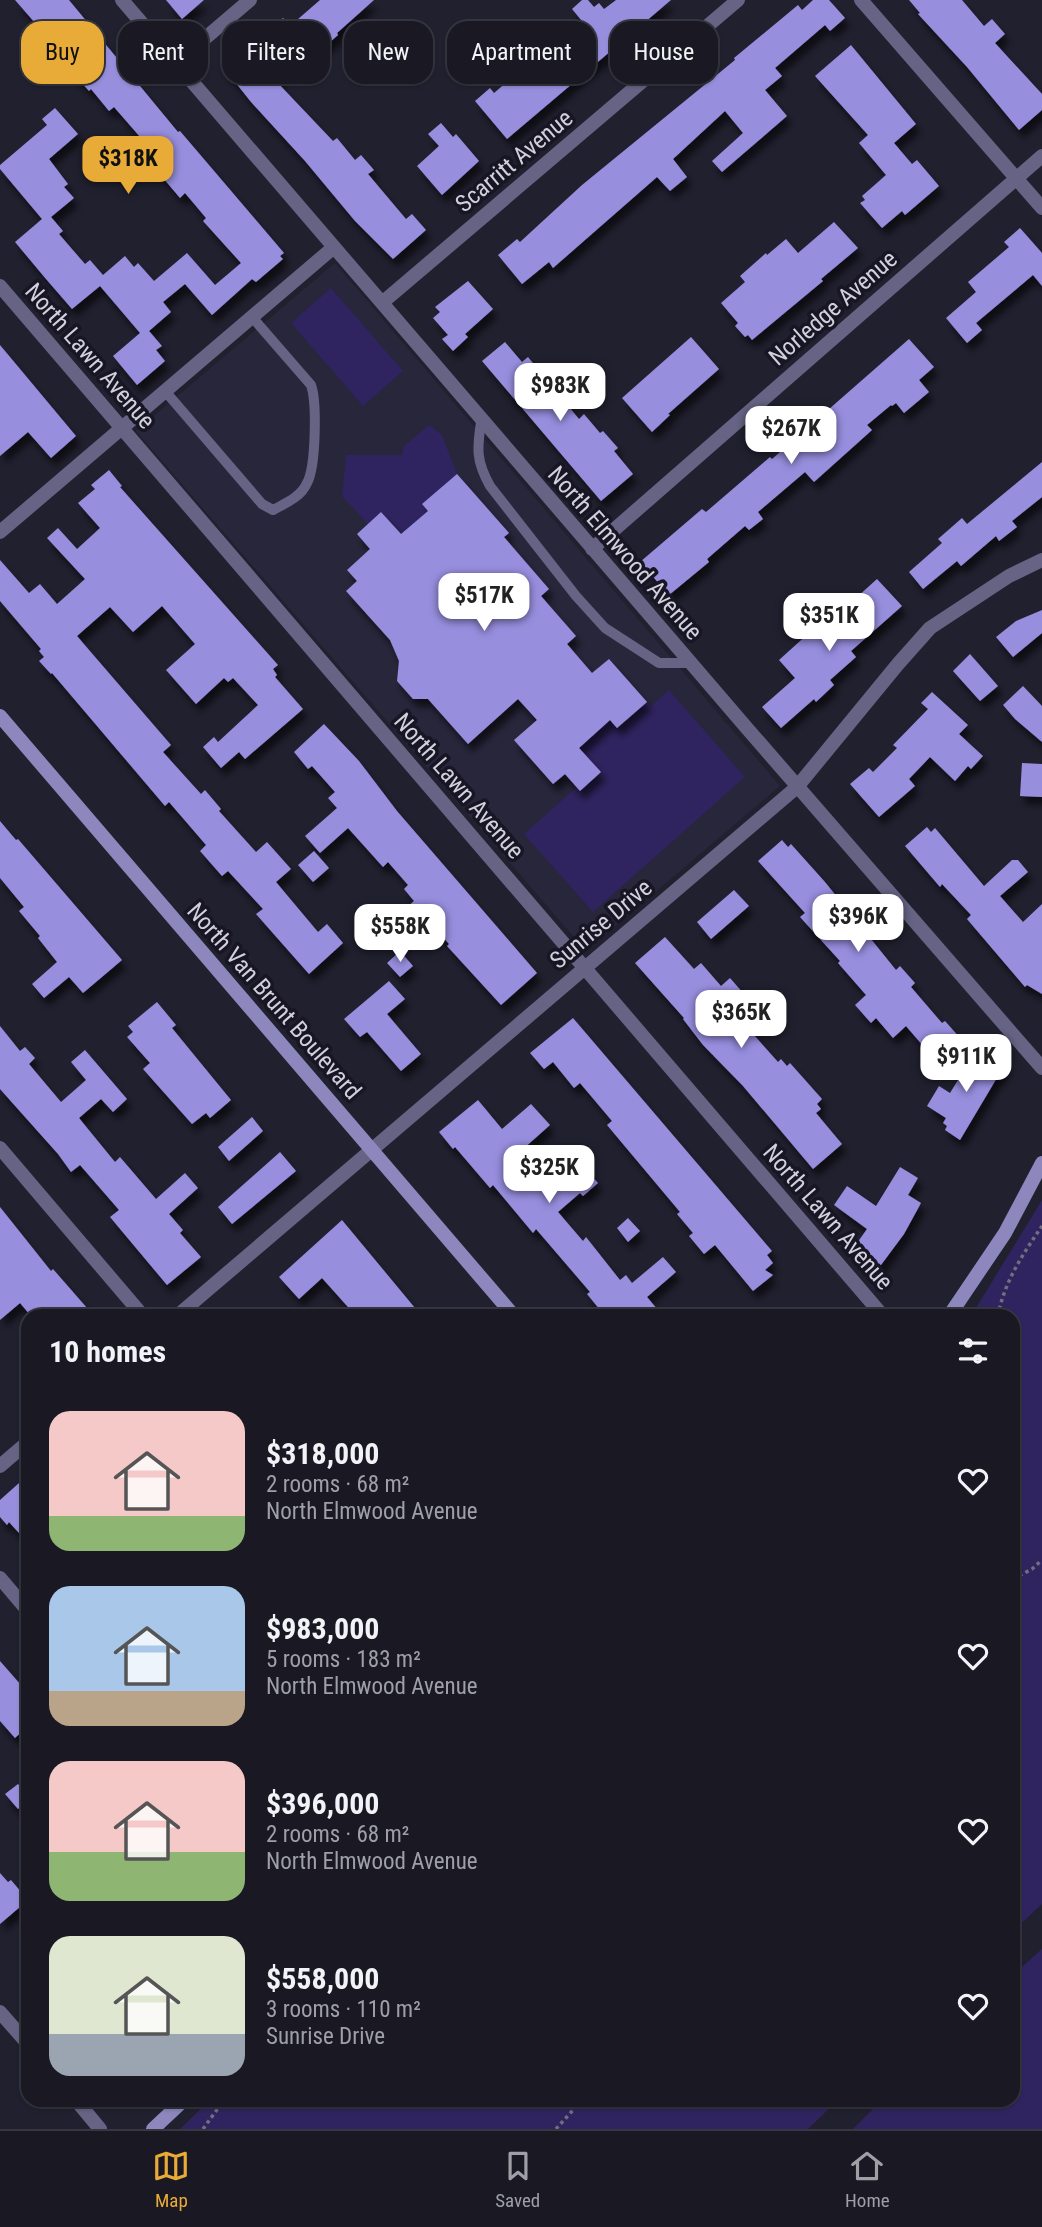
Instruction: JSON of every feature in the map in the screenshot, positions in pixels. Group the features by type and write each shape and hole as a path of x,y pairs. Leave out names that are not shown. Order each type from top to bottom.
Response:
{"street":[{"name":"North Elmwood Avenue","path":"122,0 140,21"},
{"path":"208,36 250,0"},
{"name":"Scarritt Avenue","path":"383,302 738,0"},
{"path":"862,0 1042,208"},
{"name":"North Elmwood Avenue","path":"194,84 383,302 481,422 1042,1068"},
{"name":"Norledge Avenue","path":"592,549 1042,156"},
{"path":"0,532 334,247"},
{"name":"North Lawn Avenue","path":"0,286 877,1309"},
{"name":"Sunrise Drive","path":"185,1309 797,787 930,628 1009,576 1042,560"},
{"name":"North Van Brunt Boulevard","path":"0,716 508,1309"},
{"path":"0,1148 138,1309"},
{"path":"954,1309 1005,1233 1042,1163"},
{"path":"0,1466 21,1449"},
{"path":"0,1578 21,1603"},
{"path":"0,2012 21,2037"},
{"path":"81,2107 100,2129"},
{"path":"153,2129 177,2107"}],"lane":[{"path":"165,391 262,504 273,510 292,500 307,485 312,471 316,397 311,385 252,317"},
{"path":"481,422 477,446 480,467 490,486 576,596 605,628 659,663 690,663"}],"path":[{"path":"999,1309 1009,1279 1042,1226"},
{"path":"1020,1575 1042,1560"},
{"path":"203,2129 218,2107"},
{"path":"556,2129 576,2107"}],"shaded area":[{"path":"335,263 780,786 586,951 136,431"},
{"path":"331,288 403,371 363,406 291,323"},
{"path":"429,425 442,435 457,474 423,504 428,511 401,534 381,512 368,524 342,496 346,455 402,455 404,446"},
{"path":"669,690 745,777 593,912 524,834 577,787 580,791 601,773 579,748 610,720 618,728 647,702 651,706"},
{"path":"1042,1200 1042,1904 1020,1924 1020,1309 975,1309"},
{"path":"1042,1949 1042,2129 853,2129 875,2107 1020,2107 1020,1969"},
{"path":"203,2107 831,2107 808,2129 180,2129"}],"building":[{"path":"15,0 69,0 86,21 33,21"},
{"path":"166,0 204,0 182,19"},
{"path":"320,0 374,0 350,21 344,21 344,27 330,42 330,21 296,21"},
{"path":"582,0 588,0 594,7 599,3 604,9 616,0 671,0 646,21 610,21 610,52 596,64 596,21 582,21 572,9"},
{"path":"813,0 829,0 845,18 830,31 825,25 775,68 782,76 765,90 787,116 722,172 712,161 743,133 725,111 673,159 687,177 670,191 657,177 553,268 549,262 522,284 498,255 517,239 520,242 582,185 706,84 718,84 718,74 735,60 734,58 798,5 802,10"},
{"path":"909,0 962,0 984,26 992,19 1005,34 995,43 1042,94 1042,110 1019,130 967,67 918,14 920,13"},
{"path":"104,42 118,59 118,84 138,84 284,253 280,256 283,259 256,282 252,279 212,315 185,284 163,302 171,312 149,331 162,346 156,350 165,361 137,385 113,356 140,333 100,286 72,309 15,242 42,219 0,169 0,165 47,125 42,119 55,108 78,134 49,159 68,184 64,187 74,198 51,217 63,231 59,234 85,264 90,260 103,275 125,256 134,267 138,263 154,281 187,253 215,285 241,263 203,221 206,218 185,193 180,198 147,159 154,153 114,107 109,111 91,89 89,91 83,84 104,84"},
{"path":"851,45 916,124 894,143 912,164 917,160 939,186 905,215 902,211 882,228 860,203 865,200 862,196 886,175 859,143 868,135 815,76"},
{"path":"237,84 279,84 333,141 337,138 355,160 361,155 374,170 368,174 406,219 412,214 426,230 393,259 355,221"},
{"path":"504,84 572,84 507,139 475,101 490,88 494,93"},
{"path":"441,123 453,137 456,134 479,161 442,195 417,166 439,146 428,134"},
{"path":"834,222 858,248 752,340 748,335 745,337 735,326 738,323 721,303 745,282 740,276 786,239 798,253"},
{"path":"1020,228 1042,253 1042,286 1033,275 976,323 982,330 967,343 946,318 976,292 968,282 1009,247 1004,242"},
{"path":"468,281 493,309 465,334 468,337 453,351 442,339 448,335 433,318 440,312 435,307"},
{"path":"691,337 719,369 668,414 670,415 652,432 622,398"},
{"path":"909,339 934,367 919,380 929,392 904,413 896,403 891,405 867,425 872,430 814,482 805,472 758,512 763,519 749,530 745,526 707,559 709,562 669,595 640,562 702,509 706,512 770,457 772,459"},
{"path":"505,342 522,362 528,357 579,419 584,414 600,433 603,431 618,448 614,451 633,474 601,501 482,361"},
{"path":"0,345 76,436 51,458 28,432 0,456"},
{"path":"1042,462 1042,497 1012,521 1017,527 999,541 996,536 961,566 957,561 923,589 909,572 942,543 938,539 962,518 967,524"},
{"path":"109,470 122,486 120,487 278,665 273,669 277,675 275,677 303,709 245,759 239,752 221,768 203,747 214,737 218,742 258,705 233,678 228,682 224,678 196,704 166,670 195,644 162,606 133,632 110,607 77,636 171,745 163,752 201,794 205,790 221,809 219,811 256,852 267,842 291,869 276,882 318,932 327,924 343,943 309,974 256,914 263,909 228,871 222,876 200,851 206,845 169,802 165,806 39,661 44,657 39,651 41,649 0,601 0,560 29,593 40,584 57,604 85,579 47,538 58,528 77,549 100,528 78,503 95,489 91,485"},
{"path":"457,474 509,533 504,537 549,589 541,596 576,636 567,644 592,673 609,659 647,702 617,728 610,720 579,748 601,772 580,791 565,774 553,784 514,740 537,720 518,699 468,744 428,699 413,699 397,681 399,661 390,640 346,591 357,581 347,570 370,549 357,534 381,512 401,534 428,511 422,504"},
{"path":"877,579 902,606 851,651 856,657 830,680 834,685 781,728 762,707 795,678 779,660 810,632 812,636 827,623 831,628 861,602 857,597"},
{"path":"1042,610 1042,633 1013,657 996,637 1016,621"},
{"path":"970,654 998,686 980,701 953,671"},
{"path":"1023,686 1042,706 1042,742 1003,705"},
{"path":"932,692 968,725 959,734 983,756 971,769 968,766 955,781 930,757 909,779 915,786 879,817 850,784 869,768 873,772 897,748 893,745 928,709 921,703"},
{"path":"324,724 359,761 397,811 537,973 501,1005 426,919 401,941 387,925 414,901 404,889 408,885 388,862 383,867 348,828 320,853 305,836 337,808 328,798 335,792 312,766 308,769 294,752"},
{"path":"1022,763 1042,764 1042,797 1020,796"},
{"path":"0,821 122,960 83,993 69,977 44,998 32,984 57,962 19,911 24,907 0,878"},
{"path":"927,827 931,832 935,828 984,886 1012,860 1018,860 1028,872 1000,896 1023,922 1042,904 1042,994 1027,985 1025,987 967,919 971,915 942,884 940,887 905,846"},
{"path":"782,840 788,847 791,844 896,970 900,966 915,983 911,987 942,1023 945,1021 961,1039 936,1061 906,1026 893,1038 876,1018 871,1023 855,1005 866,995 838,963 840,961 800,917 805,913 758,861"},
{"path":"314,851 329,868 313,882 298,865"},
{"path":"734,890 749,906 711,939 697,922"},
{"path":"665,937 694,969 701,963 721,986 730,978 744,994 729,1007 778,1062 781,1059 787,1066 790,1063 822,1099 817,1104 821,1109 816,1113 842,1144 813,1169 743,1086 703,1045 684,1018 635,963"},
{"path":"400,951 413,966 400,977 387,963"},
{"path":"389,981 405,999 387,1014 421,1054 401,1071 367,1032 360,1037 344,1019"},
{"path":"157,1002 176,1025 172,1028 231,1100 210,1118 206,1113 192,1124 143,1069 150,1063 127,1037 133,1032 128,1026"},
{"path":"573,1018 772,1251 767,1255 773,1263 765,1270 773,1275 753,1291 715,1245 704,1254 689,1236 693,1233 677,1214 680,1212 607,1125 612,1121 580,1083 574,1088 553,1062 544,1069 530,1053"},
{"path":"0,1026 20,1051 25,1047 35,1058 29,1064 61,1102 86,1080 71,1062 85,1050 127,1099 113,1112 101,1099 79,1118 115,1162 120,1157 156,1199 185,1173 198,1188 169,1214 183,1230 180,1233 201,1257 167,1285 110,1217 119,1210 80,1165 71,1172 0,1089"},
{"path":"979,1050 1004,1066 960,1140 945,1130 947,1126 943,1123 946,1118 927,1106 939,1086 950,1093"},
{"path":"478,1100 502,1129 531,1104 550,1125 523,1149 528,1155 523,1159 548,1189 579,1162 598,1183 583,1196 580,1193 558,1212 583,1241 586,1237 620,1280 626,1275 632,1283 663,1257 676,1272 647,1297 657,1309 599,1309 587,1294 590,1292 536,1229 533,1233 493,1185 490,1188 439,1132"},
{"path":"252,1117 263,1131 229,1161 218,1147"},
{"path":"280,1152 296,1171 232,1224 218,1207"},
{"path":"900,1167 918,1178 908,1195 921,1203 904,1234 878,1269 852,1250 867,1229 834,1205 847,1186 876,1206"},
{"path":"0,1207 51,1271 53,1269 88,1309 25,1309 20,1303 0,1320"},
{"path":"628,1218 640,1231 628,1242 617,1228"},
{"path":"342,1220 415,1308 350,1309 322,1278 299,1299 279,1277"},
{"path":"21,1481 21,1535 9,1522 7,1525 0,1517 0,1500"},
{"path":"0,1661 21,1685 21,1732 15,1738 0,1721"},
{"path":"18,1784 21,1787 21,1807 18,1809 5,1794"},
{"path":"0,1873 8,1882 11,1880 21,1892 21,1906 0,1924"}]}
